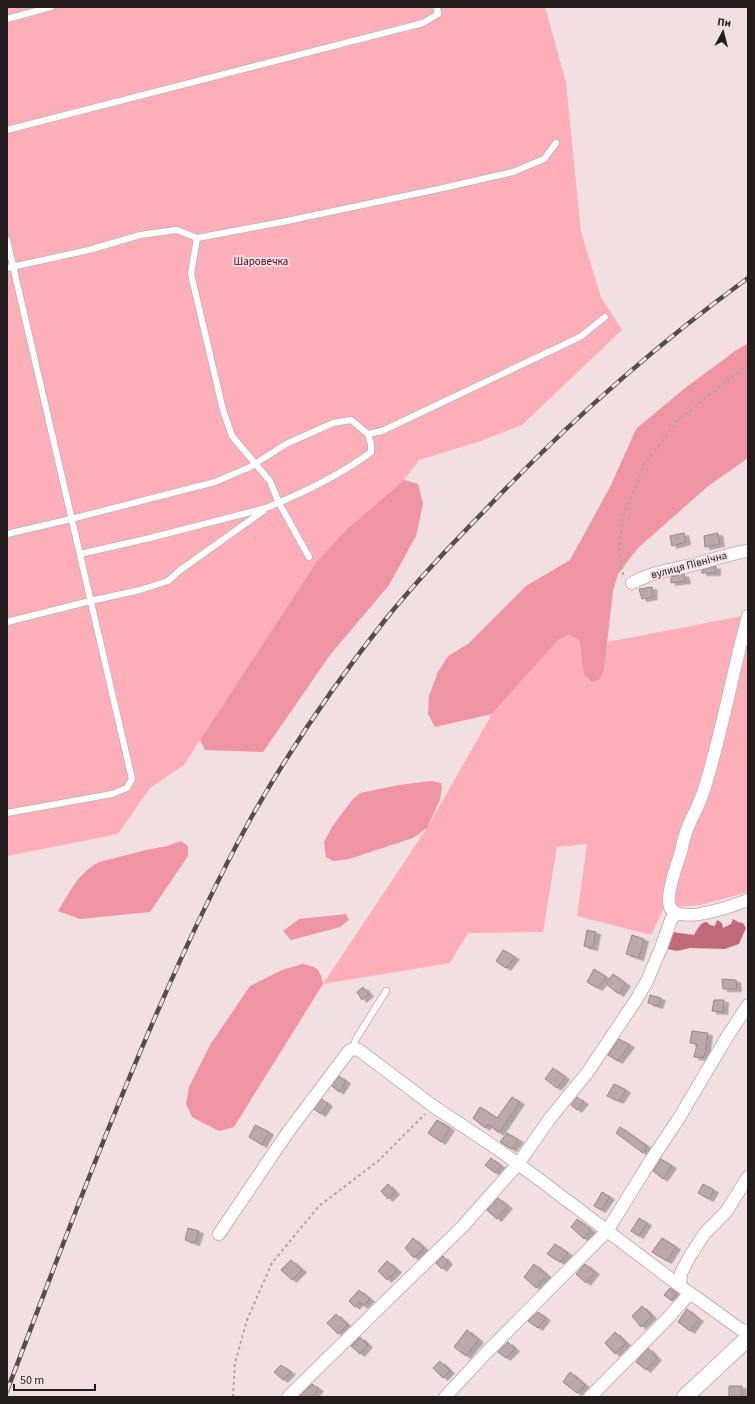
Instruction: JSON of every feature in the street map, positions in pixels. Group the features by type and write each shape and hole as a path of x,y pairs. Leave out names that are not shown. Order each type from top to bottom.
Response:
{"street":[{"name":"вулиця Північна","path":"632,583 652,574 701,563 735,552 748,551"},
{"path":"748,616 704,792 686,832 670,891 669,903 671,910 676,913 699,915 748,900"},
{"path":"288,1397 463,1226 518,1164 551,1117 587,1073 636,1000 647,981 671,920 676,913"},
{"path":"445,1397 487,1352 607,1231 650,1160 679,1118 727,1036 748,1005"},
{"path":"219,1234 288,1132 349,1051 354,1049 359,1050 433,1106 518,1164 685,1289 740,1329 748,1332"},
{"path":"590,1397 667,1319 685,1289 681,1273 690,1256 705,1233 726,1212 748,1177"},
{"path":"685,1397 748,1338"}],"lane":[{"path":"7,18 37,9 51,7"},
{"path":"7,130 423,23 438,14 437,7"},
{"path":"10,267 89,250 140,235 177,230 197,238 298,219 513,172 544,159 556,143"},
{"path":"197,238 191,274 223,410 232,436 270,481 279,503 309,557"},
{"path":"7,240 10,267 80,554 132,779 126,788 112,794 7,813"},
{"path":"368,434 382,431 580,337 605,317"},
{"path":"7,534 214,482 256,463 286,444 332,423 351,420 368,434 371,444 371,452 349,468 279,503 266,508 150,538 80,554"},
{"path":"7,622 140,590 168,581 179,571 266,508"},
{"path":"354,1049 356,1039 386,991"}],"path":[{"path":"632,583 624,582 620,551 622,520 644,465 677,421 748,364"},
{"path":"233,1397 235,1363 247,1320 272,1263 319,1206 378,1161 433,1106"}],"green space":[{"name":"Шаровечка","path":"7,7 545,7 566,82 581,232 601,297 622,330 522,425 481,441 419,460 404,480 347,529 317,561 184,765 150,788 118,834 7,856"},
{"path":"748,615 748,892 701,905 664,908 651,935 577,916 587,844 557,847 543,932 468,933 450,963 323,984 427,828 492,714 558,640 569,635 579,640 580,653 604,670 607,642"}],"shaded area":[{"path":"748,343 748,458 707,487 638,548 618,574 613,591 604,670 599,680 592,682 584,674 579,640 569,635 558,640 492,714 435,727 428,714 429,696 438,672 448,656 468,644 526,586 570,560 610,487 636,429 685,388"},
{"path":"404,480 418,484 423,504 416,536 389,585 330,655 263,752 205,750 200,740 317,561 347,529"},
{"path":"431,781 441,783 442,788 440,800 427,828 413,838 349,859 333,861 326,857 324,842 332,827 352,800 360,793 399,785"},
{"path":"181,841 188,846 188,856 150,912 80,919 58,911 80,877 99,862 167,846"},
{"path":"346,914 349,920 340,927 291,940 283,931 299,919"},
{"path":"733,919 743,923 746,928 739,944 725,949 690,948 677,951 667,949 666,945 672,932 694,935 702,923 707,922 710,925 715,926 717,920 722,923 723,928 731,924"},
{"path":"302,964 315,968 321,975 323,984 234,1127 219,1131 192,1117 186,1104 189,1087 210,1045 250,986 282,970"}],"building":[{"path":"684,533 686,542 672,546 670,536"},
{"path":"718,533 720,544 705,547 704,536"},
{"path":"716,566 716,573 702,573 702,570"},
{"path":"684,574 686,581 671,583 671,577"},
{"path":"652,587 653,597 642,599 639,589"},
{"path":"587,930 596,932 593,948 584,946"},
{"path":"632,935 644,939 639,958 626,954"},
{"path":"503,950 515,957 506,968 496,961"},
{"path":"594,969 606,977 598,988 587,982"},
{"path":"613,974 626,984 619,994 606,984"},
{"path":"722,979 736,980 737,989 723,989"},
{"path":"363,987 369,994 362,1000 357,992"},
{"path":"650,995 661,998 658,1006 648,1003"},
{"path":"714,1000 724,1000 723,1012 712,1011"},
{"path":"692,1031 708,1033 707,1049 703,1058 694,1057 697,1044 690,1043"},
{"path":"619,1039 630,1045 618,1061 608,1055"},
{"path":"553,1068 565,1077 557,1088 545,1079"},
{"path":"339,1076 346,1081 339,1092 332,1086"},
{"path":"614,1084 626,1090 619,1101 607,1096"},
{"path":"512,1097 520,1102 499,1133 488,1124 485,1128 473,1118 480,1107 497,1118"},
{"path":"577,1097 584,1102 577,1110 571,1105"},
{"path":"322,1099 328,1104 321,1114 314,1109"},
{"path":"437,1120 450,1128 441,1142 428,1133"},
{"path":"255,1125 269,1132 262,1145 249,1137"},
{"path":"620,1127 647,1146 643,1153 616,1133"},
{"path":"507,1133 519,1140 512,1149 500,1142"},
{"path":"491,1158 501,1166 495,1173 485,1165"},
{"path":"661,1159 672,1166 663,1179 653,1171"},
{"path":"388,1184 395,1192 388,1199 381,1191"},
{"path":"703,1184 714,1190 709,1199 698,1193"},
{"path":"602,1192 610,1197 601,1210 594,1206"},
{"path":"498,1198 508,1206 497,1219 487,1210"},
{"path":"639,1218 647,1223 639,1236 631,1231"},
{"path":"577,1219 591,1230 584,1239 571,1227"},
{"path":"188,1228 199,1231 195,1243 185,1240"},
{"path":"413,1238 424,1248 414,1258 405,1248"},
{"path":"662,1238 676,1247 667,1261 652,1252"},
{"path":"555,1244 568,1253 560,1262 547,1254"},
{"path":"443,1256 448,1262 442,1269 436,1263"},
{"path":"291,1260 302,1270 292,1280 281,1270"},
{"path":"387,1261 397,1270 387,1280 378,1271"},
{"path":"534,1264 547,1275 536,1288 524,1277"},
{"path":"585,1264 595,1272 586,1283 576,1274"},
{"path":"670,1288 677,1293 672,1301 664,1295"},
{"path":"359,1290 370,1299 363,1306 359,1302 355,1307 349,1301"},
{"path":"642,1306 652,1316 641,1327 632,1316"},
{"path":"687,1309 699,1319 690,1331 678,1322"},
{"path":"538,1312 546,1318 538,1328 528,1321"},
{"path":"336,1314 348,1325 338,1334 327,1323"},
{"path":"467,1330 479,1340 466,1356 454,1347"},
{"path":"615,1332 626,1343 615,1354 605,1343"},
{"path":"360,1337 368,1345 360,1354 351,1346"},
{"path":"508,1342 515,1349 506,1358 498,1352"},
{"path":"648,1348 657,1358 646,1370 636,1362"},
{"path":"440,1361 450,1371 443,1378 433,1368"},
{"path":"281,1365 291,1372 283,1380 274,1372"},
{"path":"570,1372 585,1385 577,1393 563,1382"},
{"path":"312,1384 319,1389 312,1397 299,1397"},
{"path":"729,1386 742,1386 742,1397 729,1397"}],"railway":[{"path":"7,1391 98,1155 178,965 201,915 251,818 314,716 349,667 410,590 521,473 583,414 647,357 748,278"}]}
